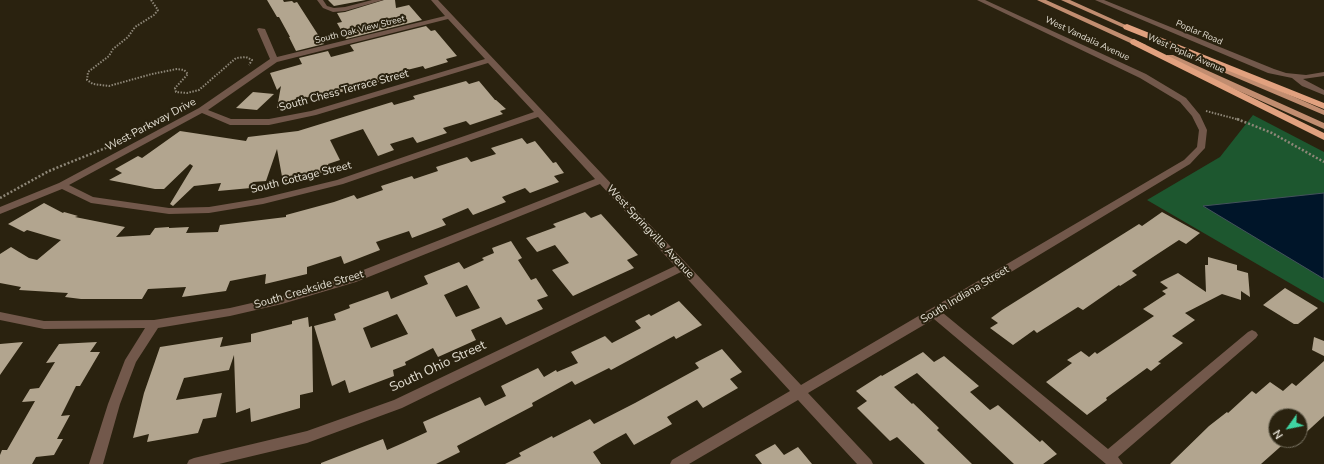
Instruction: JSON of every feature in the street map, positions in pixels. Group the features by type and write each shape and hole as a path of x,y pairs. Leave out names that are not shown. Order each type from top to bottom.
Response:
{"highway":[{"path":"1127,27 1324,106"},
{"path":"1134,42 1324,137"}],"main road":[{"name":"West Poplar Avenue","path":"1040,0 1324,126"},
{"name":"West Poplar Avenue","path":"1064,0 1324,113"}],"street":[{"path":"320,0 325,7 333,10 345,9 380,0"},
{"name":"West Springville Avenue","path":"434,0 866,464"},
{"name":"West Vandalia Avenue","path":"980,0 1143,76 1183,100"},
{"name":"Poplar Road","path":"1098,0 1257,66 1296,77"},
{"name":"South Oak View Street","path":"274,60 450,17"},
{"path":"261,29 274,60"},
{"name":"West Parkway Drive","path":"0,212 62,185 202,110 274,60"},
{"name":"South Chess Terrace Street","path":"202,110 230,122 269,122 313,113 490,60"},
{"path":"1296,77 1318,76 1324,74"},
{"path":"1296,77 1304,84 1324,93"},
{"name":"South Indiana Street","path":"677,464 935,313 1187,162 1201,148 1203,130 1196,115 1183,100"},
{"name":"South Cottage Street","path":"62,185 91,200 169,211 209,210 263,201 340,182 540,113"},
{"name":"South Creekside Street","path":"0,316 44,325 154,324 230,312 282,300 352,280 602,180"},
{"name":"South Ohio Street","path":"194,464 306,437 398,404 683,267"},
{"path":"935,313 1112,460 1252,335"},
{"path":"96,464 114,404 131,360 154,324"}],"path":[{"path":"151,0 158,10 154,15 135,27 128,37 113,49 109,56 88,72 87,80 93,84 109,86 152,74 177,69 184,70 188,74 175,88 176,92 187,93 199,90 236,58 246,57 252,60 247,69"},
{"path":"1203,111 1213,112 1239,120 1272,133 1324,162"},
{"path":"0,198 49,171 108,147 133,134"}],"green space":[{"path":"1253,115 1324,152 1324,303 1147,200 1220,157"}],"water":[{"path":"1324,193 1324,279 1203,206"}],"building":[{"path":"267,0 297,2 324,44 296,51 279,17 277,17"},
{"path":"328,0 366,0 334,6"},
{"path":"384,0 395,0 396,8 409,5 422,20 346,39 337,23 342,22 337,13"},
{"path":"426,26 431,31 435,30 457,56 446,59 448,62 425,69 423,66 399,72 401,76 375,83 372,80 351,86 353,88 324,98 322,93 302,99 301,105 277,108 281,86 277,90 270,73 302,64 299,58 328,51 331,57 354,51 350,45"},
{"path":"466,81 469,84 479,81 495,100 506,109 500,111 503,114 470,125 466,121 443,128 447,133 417,143 413,137 390,144 394,150 378,156 363,129 330,140 340,160 328,164 331,170 283,182 277,149 266,181 253,182 251,188 218,191 221,183 194,186 173,206 170,204 193,166 190,164 164,189 155,189 109,180 122,173 115,169 138,156 142,158 180,131 246,141 248,137 298,131 392,102 394,105 415,99 413,96"},
{"path":"253,92 274,94 257,110 236,108"},
{"path":"522,138 527,144 535,141 553,163 556,162 564,173 554,176 559,182 530,193 525,188 502,197 506,202 473,215 468,208 442,219 446,225 412,238 409,231 376,242 380,250 344,264 341,256 307,267 307,274 265,284 266,274 230,281 226,291 182,297 186,287 148,289 142,299 81,299 65,297 68,293 19,290 21,287 0,283 0,254 11,247 29,258 37,260 61,240 27,230 24,232 8,224 44,203 63,213 78,216 75,217 125,227 116,237 150,235 155,228 169,227 189,227 186,233 218,232 220,225 286,217 286,215 354,195 357,199 383,190 381,186 412,176 414,179 438,171 436,167 467,157 471,162 496,154 491,148"},
{"path":"585,212 591,218 601,214 638,255 627,260 634,268 573,296 552,270 569,263 555,245 537,252 526,238 556,227 553,224"},
{"path":"1162,212 1200,233 1186,244 1179,240 1153,257 1132,271 1137,275 1120,286 1119,285 1083,310 1078,307 1037,333 1034,330 1013,345 990,328 998,323 991,318 1002,310 1139,224 1142,226"},
{"path":"511,241 522,258 518,260 531,280 536,278 548,296 537,300 543,309 506,325 501,317 471,330 476,340 438,357 433,348 405,362 406,365 393,370 394,376 349,393 345,380 332,386 314,326 336,320 334,314 350,308 349,305 388,291 391,299 428,284 424,276 459,262 464,269 484,260 482,258 494,253 492,248","holes":["467,285 480,308 456,317 444,295","397,314 408,334 371,348 363,328"]},
{"path":"1208,257 1237,265 1237,270 1248,273 1250,297 1241,291 1241,300 1222,294 1185,313 1195,320 1172,336 1183,343 1158,362 1161,363 1151,371 1147,368 1106,398 1107,400 1087,415 1046,382 1072,363 1067,360 1081,351 1089,357 1095,352 1097,354 1154,316 1143,309 1166,294 1162,291 1168,288 1160,282 1178,273 1206,292 1205,265 1208,265"},
{"path":"1285,288 1318,308 1298,324 1294,324 1263,305"},
{"path":"679,301 702,325 676,339 674,336 611,370 609,368 575,385 572,381 532,403 533,406 457,446 460,452 436,464 321,464 383,439 387,450 427,432 423,422 480,397 485,406 506,396 501,386 538,368 544,377 556,370 557,372 578,363 571,352 605,336 612,343 641,328 635,321 649,314 651,316"},
{"path":"308,317 309,327 312,326 313,392 300,395 300,408 251,422 250,408 236,413 234,355 229,370 184,378 176,400 222,393 216,417 203,419 198,433 147,442 149,434 133,438 144,393 160,347 223,337 220,347 251,342 251,334 292,324 292,321"},
{"path":"1314,337 1324,341 1324,356 1312,350"},
{"path":"23,342 0,375 0,344"},
{"path":"97,342 90,352 100,352 80,386 76,386 61,416 70,415 57,439 63,439 54,455 36,457 32,464 0,464 0,455 2,450 7,450 35,401 22,402 30,389 39,388 55,362 46,363 59,344"},
{"path":"722,349 742,372 730,379 738,388 703,408 697,400 667,417 672,424 634,445 626,433 606,444 593,452 601,464 505,464 521,456 519,453 552,436 553,438 590,419 594,424 635,403 699,368 695,363"},
{"path":"923,352 934,362 944,356 979,386 970,392 990,410 998,405 1040,442 1042,440 1057,454 1043,464 1014,464 917,373 894,387 939,428 937,430 972,464 925,464 897,437 890,441 857,408 867,401 856,391 881,375 882,376"},
{"path":"1324,361 1324,416 1308,431 1308,408 1268,408 1268,448 1279,448 1261,464 1170,464 1209,426 1227,412 1228,413 1252,391 1256,394 1270,382 1283,391 1292,383 1296,386"},
{"path":"775,444 784,455 798,447 812,464 762,464 755,455"}]}
